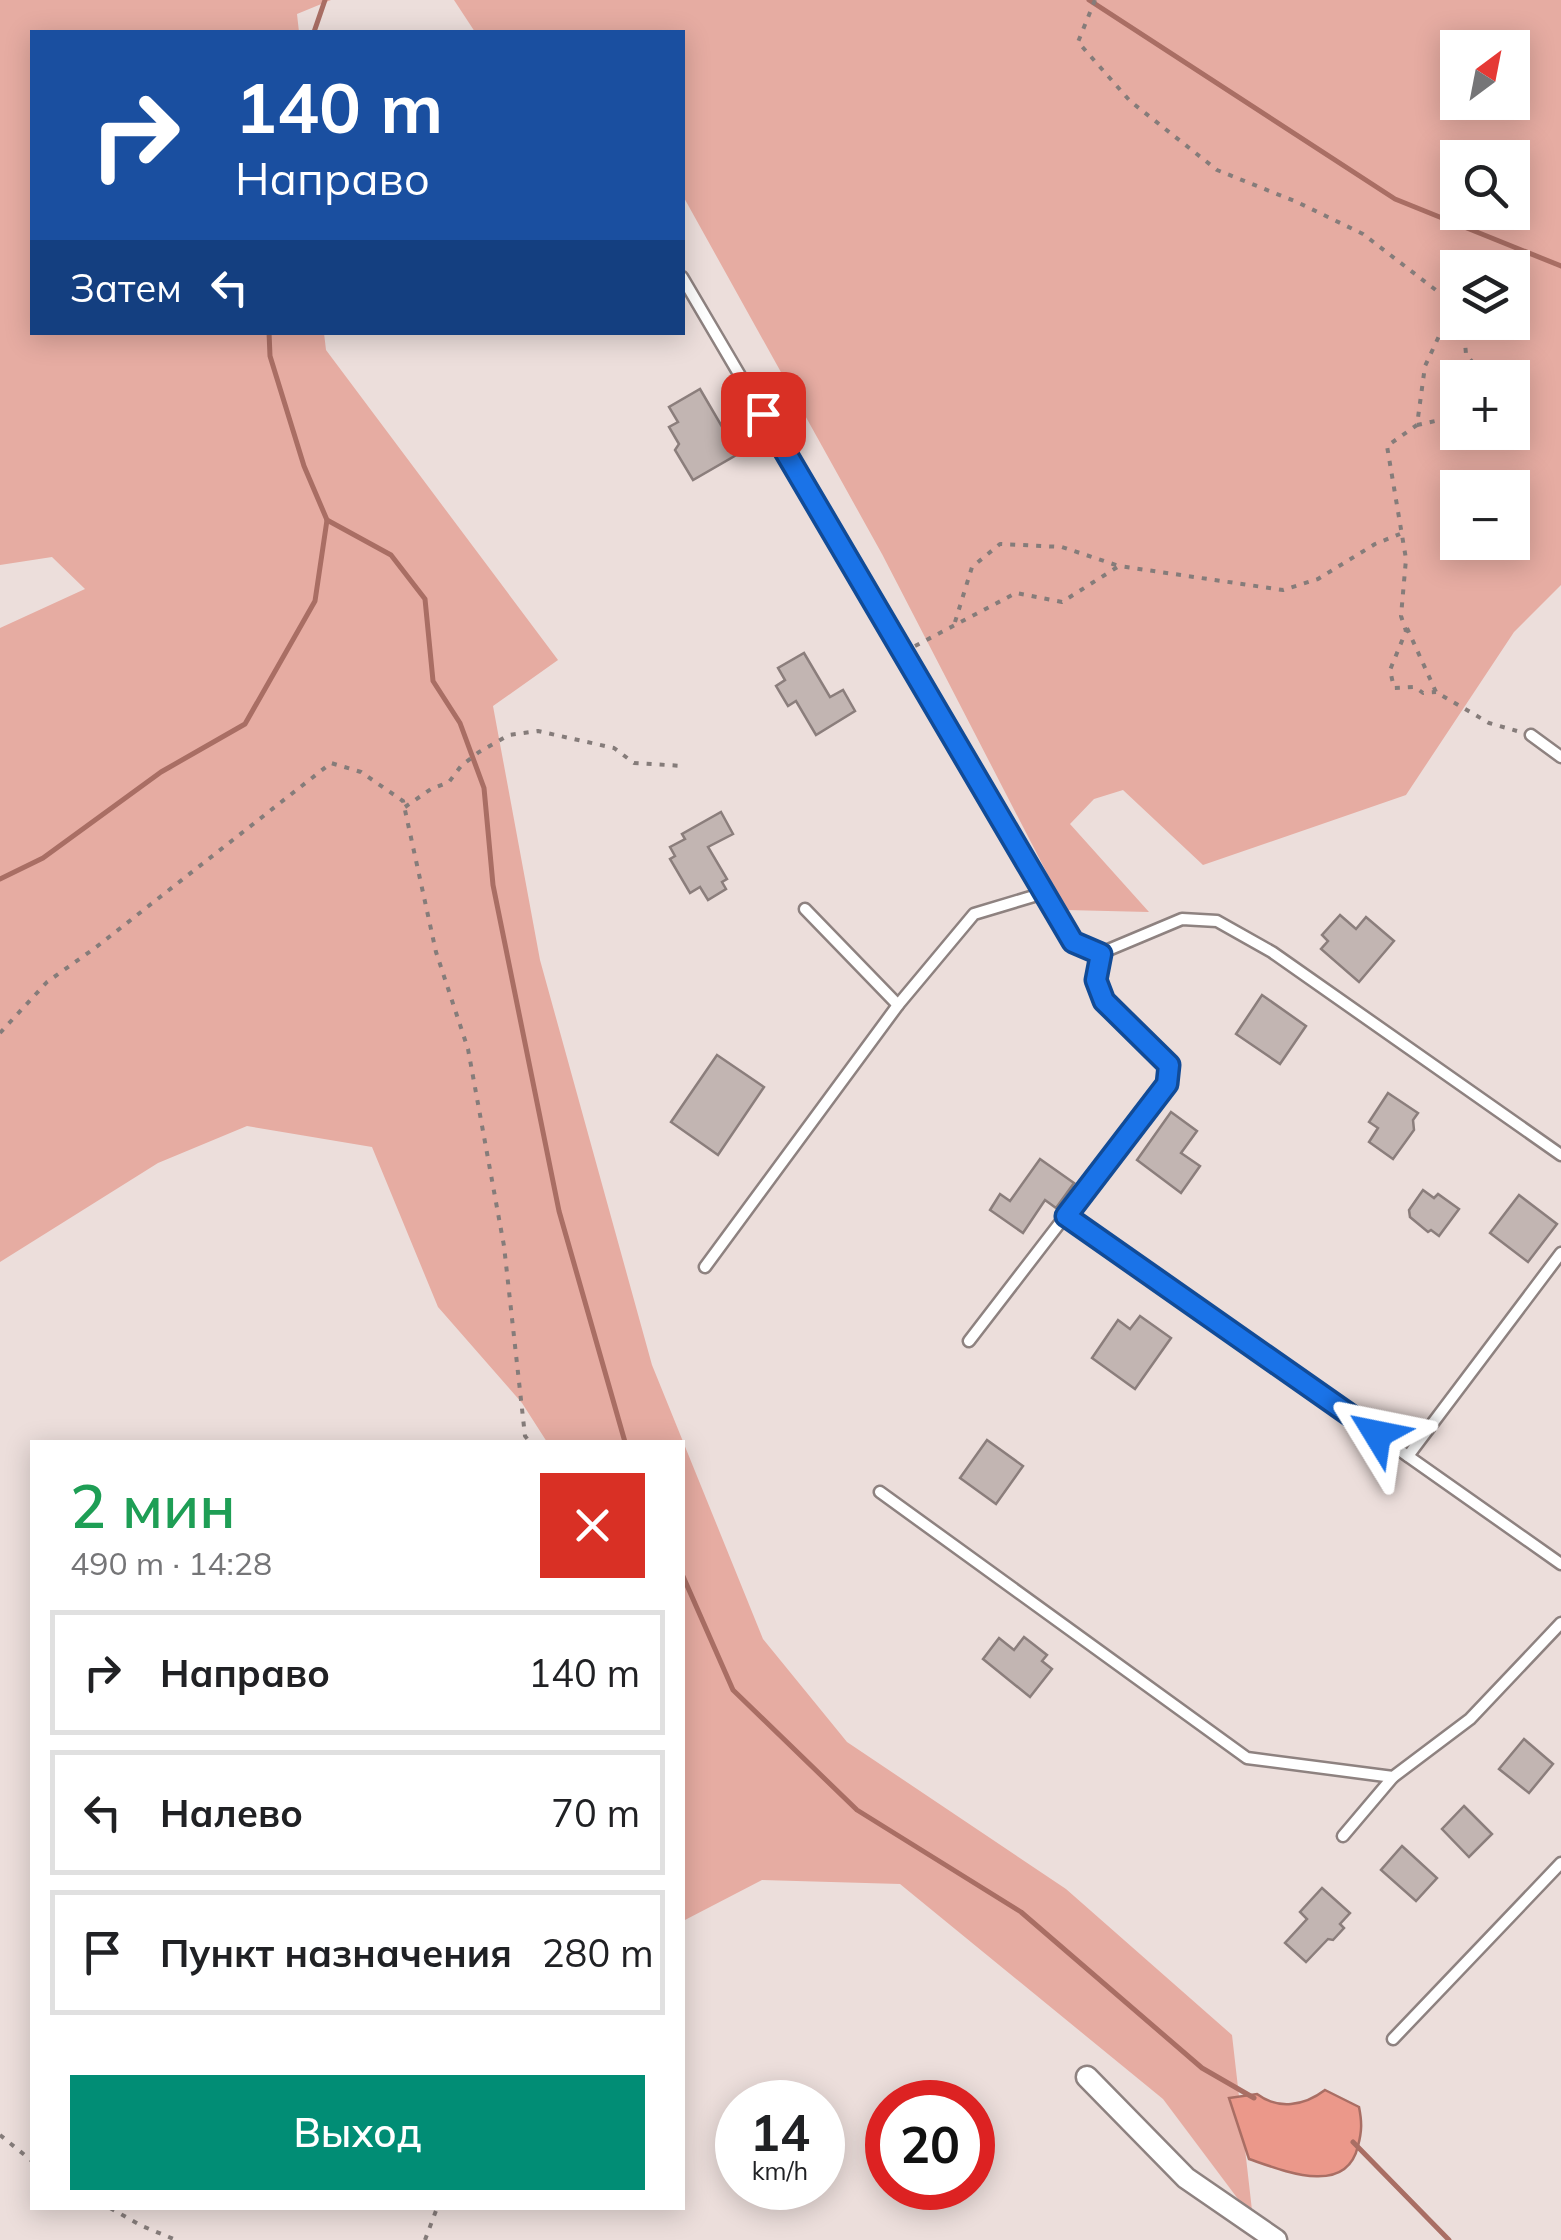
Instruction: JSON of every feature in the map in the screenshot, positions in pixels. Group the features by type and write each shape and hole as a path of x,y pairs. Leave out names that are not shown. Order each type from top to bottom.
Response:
{"street":[{"path":"1087,2077 1186,2178 1276,2240"}],"lane":[{"path":"685,281 1073,942 1101,954 1182,919 1217,921 1272,952 1561,1155"},
{"path":"1531,735 1561,757"},
{"path":"705,1267 898,1004 974,914 1044,892"},
{"path":"805,909 898,1004"},
{"path":"969,1341 1167,1084 1169,1065 1104,1001 1096,980 1101,954"},
{"path":"1066,1216 1561,1564"},
{"path":"1408,1456 1561,1253"},
{"path":"880,1492 1247,1758 1393,1776"},
{"path":"1343,1836 1393,1776 1470,1719 1561,1622"},
{"path":"1393,2039 1561,1863"}],"path":[{"path":"1096,0 1078,42 1130,101 1217,170 1363,234 1440,293"},
{"path":"1417,424 1425,366 1440,336"},
{"path":"1440,420 1417,424 1388,446 1406,559 1401,616 1406,631 1390,670 1394,688 1436,692 1489,723 1531,735"},
{"path":"954,625 972,567 1000,544 1062,547 1118,566 1283,590 1318,579 1400,534"},
{"path":"919,644 1016,593 1062,602 1118,566"},
{"path":"1401,616 1436,692"},
{"path":"404,807 450,782 466,762 509,735 538,731 614,748 634,763 682,766"},
{"path":"0,1033 46,982 331,763 361,772 403,800 436,952 468,1050 504,1246 528,1440"},
{"path":"0,2135 30,2160"},
{"path":"114,2210 176,2240"},
{"path":"424,2240 436,2210"}],"shaded area":[{"path":"0,0 331,0 297,14 299,30 30,30 30,335 324,335 326,350 558,660 493,706 540,960 652,1365 682,1440 546,1440 522,1403 438,1307 372,1147 247,1126 158,1163 0,1262 0,628 85,589 52,557 0,565"},
{"path":"454,0 1561,0 1561,585 1514,632 1406,795 1203,865 1123,790 1094,799 1070,824 1149,912 1066,910 882,554 685,200 685,30 474,30"},
{"path":"685,1446 763,1639 847,1742 1066,1889 1232,2035 1253,2219 1163,2099 900,1884 762,1880 685,1920"},
{"path":"1325,2090 1359,2107 1361,2126 1351,2162 1341,2171 1312,2176 1249,2159 1229,2098 1257,2094 1291,2104"}],"building":[{"path":"700,389 738,454 693,480 675,450 679,444 669,427 678,422 669,407"},
{"path":"804,653 830,697 843,690 855,711 816,735 796,701 788,706 776,686 785,680 778,668"},
{"path":"721,812 733,834 708,847 727,879 722,882 726,889 708,900 700,887 690,893 670,859 675,856 670,847 685,839 682,834"},
{"path":"1340,915 1356,929 1366,917 1394,941 1359,982 1321,949 1328,941 1322,935"},
{"path":"1262,995 1306,1026 1280,1064 1236,1034"},
{"path":"717,1055 764,1087 718,1155 671,1122"},
{"path":"1388,1093 1418,1113 1413,1120 1414,1130 1393,1159 1369,1142 1378,1128 1369,1122"},
{"path":"1171,1112 1197,1131 1181,1153 1200,1166 1181,1193 1137,1160"},
{"path":"1040,1159 1074,1183 1056,1208 1045,1200 1023,1233 990,1210 1000,1194 1010,1201"},
{"path":"1423,1190 1434,1198 1438,1194 1459,1209 1439,1236 1410,1217 1409,1210"},
{"path":"1519,1195 1557,1224 1528,1262 1490,1233"},
{"path":"1140,1316 1171,1338 1135,1389 1092,1358 1118,1320 1130,1329"},
{"path":"987,1440 1023,1466 996,1504 960,1478"},
{"path":"1024,1637 1047,1655 1042,1661 1052,1669 1030,1697 983,1659 999,1638 1014,1650"},
{"path":"1524,1739 1553,1764 1529,1793 1499,1769"},
{"path":"1464,1806 1492,1834 1469,1857 1442,1829"},
{"path":"1402,1846 1437,1878 1416,1901 1381,1870"},
{"path":"1322,1888 1350,1913 1340,1924 1344,1928 1306,1962 1285,1943 1307,1919 1300,1912"}],"waterway":[{"path":"315,30 325,0"},
{"path":"1089,0 1395,199 1561,266"},
{"path":"0,879 43,858 161,772 245,724 315,601 327,520 304,466 270,356 269,335"},
{"path":"327,520 391,555 425,599 433,681 460,723 484,788 493,885 559,1211 624,1440"},
{"path":"685,1581 733,1690 857,1810 1021,1912 1202,2068 1254,2098"},
{"path":"1353,2142 1449,2240"}],"route":[{"path":"763,414 1073,942 1101,954 1096,980 1104,1001 1169,1065 1167,1084 1066,1216 1377,1434"}]}
